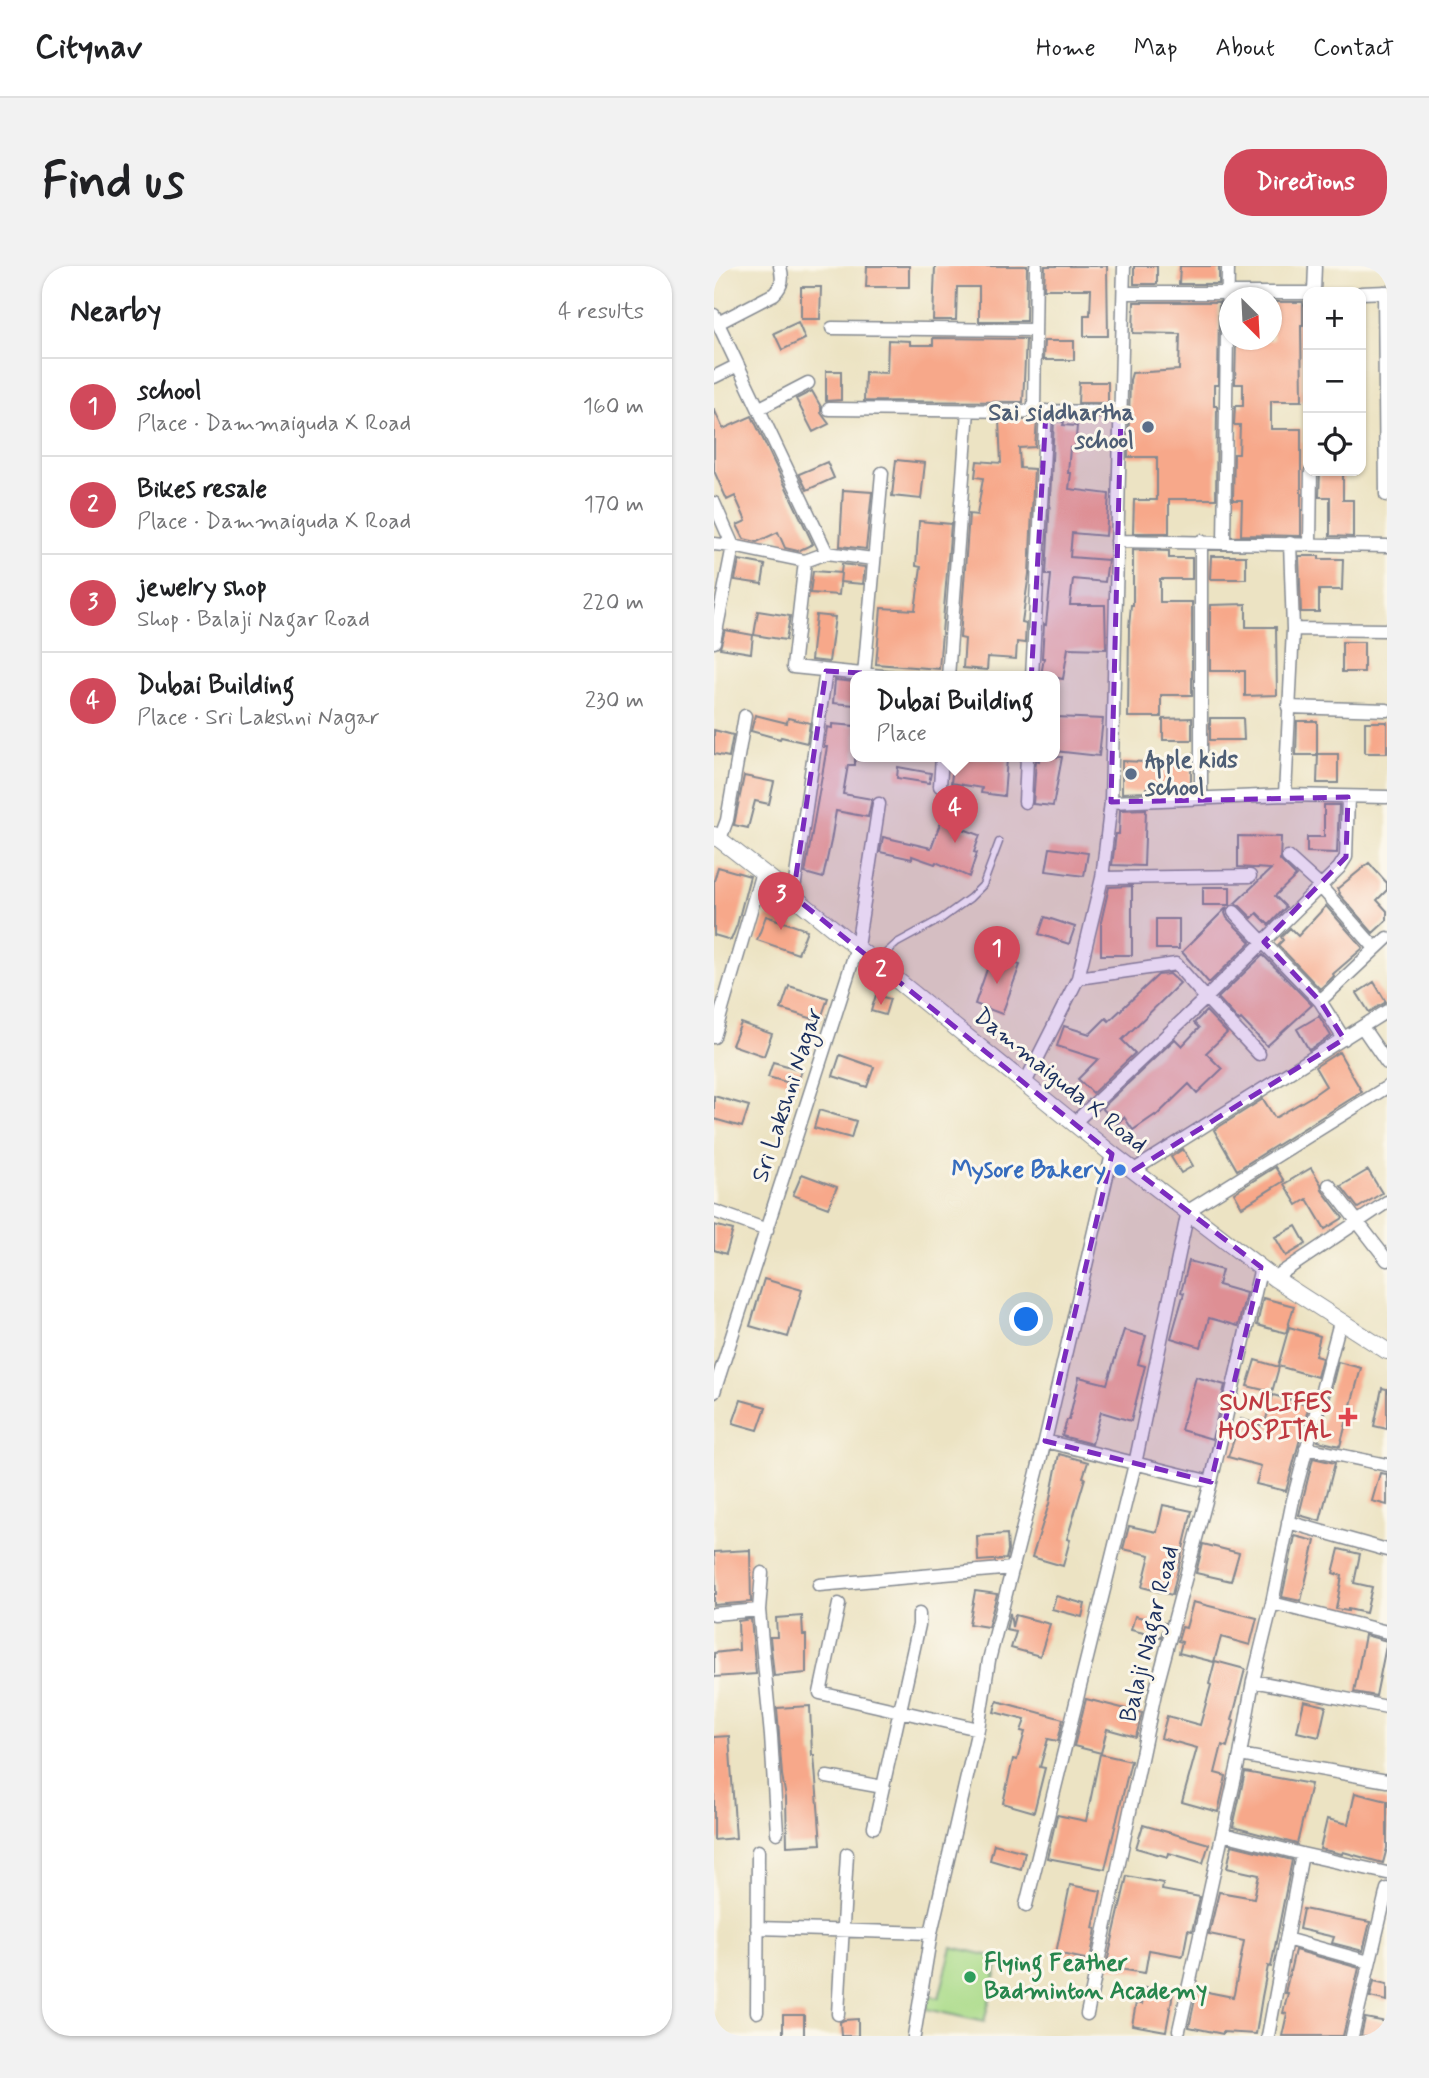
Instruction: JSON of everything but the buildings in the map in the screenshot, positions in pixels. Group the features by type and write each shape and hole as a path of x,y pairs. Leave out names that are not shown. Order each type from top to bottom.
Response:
{"street":[{"path":"779,266 781,287 774,294 716,319 827,553"},
{"path":"1032,671 1040,411 1035,330 1036,266"},
{"path":"1025,1083 1078,978 1102,877 1111,802 1124,266"},
{"path":"1228,266 1228,287"},
{"path":"1314,287 1315,266"},
{"path":"1124,293 1219,292"},
{"path":"1366,293 1385,292 1387,495"},
{"path":"1282,293 1303,293"},
{"path":"832,328 1035,330"},
{"path":"1224,542 1227,350"},
{"path":"714,377 738,365"},
{"path":"760,408 807,383"},
{"path":"829,409 1121,412"},
{"path":"948,671 968,410"},
{"path":"864,671 883,473"},
{"path":"1310,543 1311,476"},
{"path":"714,503 733,546 714,642"},
{"path":"1117,541 1387,546"},
{"path":"1201,541 1201,798"},
{"path":"1285,796 1293,629 1290,543"},
{"path":"714,544 805,561 827,553 873,559"},
{"path":"805,561 793,667 850,674"},
{"path":"1293,629 1387,630"},
{"path":"793,896 826,671"},
{"path":"1289,707 1387,710"},
{"path":"717,837 727,820 745,716"},
{"path":"940,786 942,762"},
{"path":"1025,802 1027,762"},
{"path":"1111,802 1285,796 1387,797"},
{"path":"1074,1122 1339,868 1346,857 1348,797"},
{"name":"Sri Lakshni Nagar","path":"714,1392 857,947 879,804"},
{"name":"Dammaiguda X Road","path":"717,837 1112,1154 1274,1278 1387,1351"},
{"path":"1288,857 1320,886 1375,948"},
{"path":"714,1037 762,872"},
{"path":"1102,877 1250,876"},
{"path":"1234,912 1320,1001 1344,1039"},
{"path":"1320,1001 1387,938"},
{"path":"1078,978 1176,964 1259,1054"},
{"path":"1134,1170 1387,1011"},
{"path":"1363,1027 1387,1063"},
{"path":"1026,1905 1136,1464 1188,1211 1387,1087"},
{"path":"914,2036 930,1933 978,1729 989,1660 1045,1441 1112,1154"},
{"path":"1329,1185 1387,1260"},
{"path":"1274,1278 1387,1202"},
{"path":"714,1212 767,1230"},
{"name":"Balaji Nagar Road","path":"1087,2014 1155,1693 1211,1482 1261,1267"},
{"path":"1179,2030 1288,1522 1340,1322"},
{"path":"1045,1441 1211,1482"},
{"path":"1306,1448 1387,1465"},
{"path":"1288,1522 1387,1550"},
{"path":"819,1585 1013,1568"},
{"path":"762,1573 759,1610 777,1833"},
{"path":"1272,1603 1386,1632 1387,1616"},
{"path":"839,1604 820,1693 978,1729"},
{"path":"714,1614 759,1610"},
{"path":"874,1827 919,1625 919,1614"},
{"path":"1253,1681 1387,1707"},
{"path":"1240,1755 1387,1781"},
{"path":"827,1777 883,1787"},
{"path":"1223,1834 1387,1872"},
{"path":"757,2012 758,1850"},
{"path":"838,2014 847,1854"},
{"path":"1268,2036 1302,1854"},
{"path":"1352,2036 1387,1889"},
{"path":"757,1928 930,1933"},
{"path":"1286,1939 1369,1962"}],"lane":[{"path":"876,962 897,943 941,919 970,898 983,885 999,842"}],"highlighted area":[{"path":"1046,411 1121,412 1111,802 1348,797 1346,857 1264,942 1320,1001 1344,1039 1134,1170 1261,1267 1211,1482 1045,1441 1112,1154 793,896 826,671 1031,682"}],"green space":[{"name":"Flying Feather Badminton Academy","path":"952,1947 1000,1958 984,2022 926,2009 929,1996 939,1998"}],"place":[{"name":"Sai siddhartha school","path":"1148,427"},
{"name":"Apple kids school","path":"1131,774"},
{"name":"Dubai Building","path":"955,843"},
{"name":"jewelry shop","path":"781,930"},
{"name":"school","path":"997,984"},
{"name":"Bikes resale","path":"881,1005"},
{"name":"Mysore Bakery","path":"1120,1170"},
{"name":"SUNLIFES HOSPITAL","path":"1348,1417"},
{"name":"Flying Feather Badminton Academy","path":"970,1977"}]}
